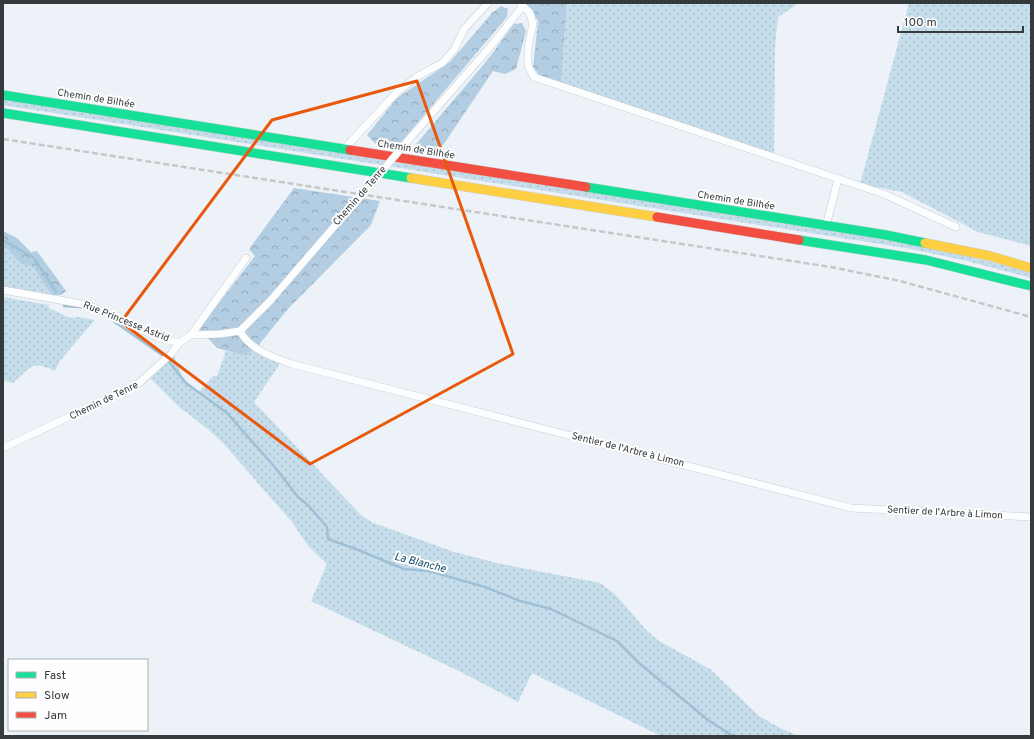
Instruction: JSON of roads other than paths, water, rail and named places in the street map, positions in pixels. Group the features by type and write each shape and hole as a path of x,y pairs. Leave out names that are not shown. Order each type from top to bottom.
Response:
{"main road":[{"name":"Chemin de Bilhée","path":"3,95 929,243 990,256 1031,268"},
{"path":"3,113 918,258 978,271 1031,286"}],"street":[{"path":"344,150 397,92 418,76 442,64 454,50 464,29 488,3"},
{"path":"521,5 530,13 533,24 528,47 528,66 534,77 884,194 956,227"},
{"name":"Chemin de Tenre","path":"191,335 220,334 240,331 270,301 490,47 521,5"},
{"path":"826,226 838,179"},
{"name":"Chemin de Tenre","path":"3,448 138,384 171,354 178,343 191,335 246,258"},
{"name":"Rue Princesse Astrid","path":"3,290 88,305 157,337 178,343"},
{"name":"Sentier de l'Arbre à Limon","path":"240,331 243,337 251,345 292,364 851,508 1031,517"}],"waterway":[{"name":"La Blanche","path":"3,240 34,258 56,292"},
{"path":"64,306 80,307 99,313"},
{"path":"112,320 162,355"},
{"name":"La Blanche","path":"169,362 186,383 227,413 273,465 298,497 308,505 327,527 328,539 404,569 429,571 485,587 520,601 551,609 617,641 639,663 708,720 733,736"}],"railway":[{"path":"3,139 831,267 900,281 1031,317"}]}
